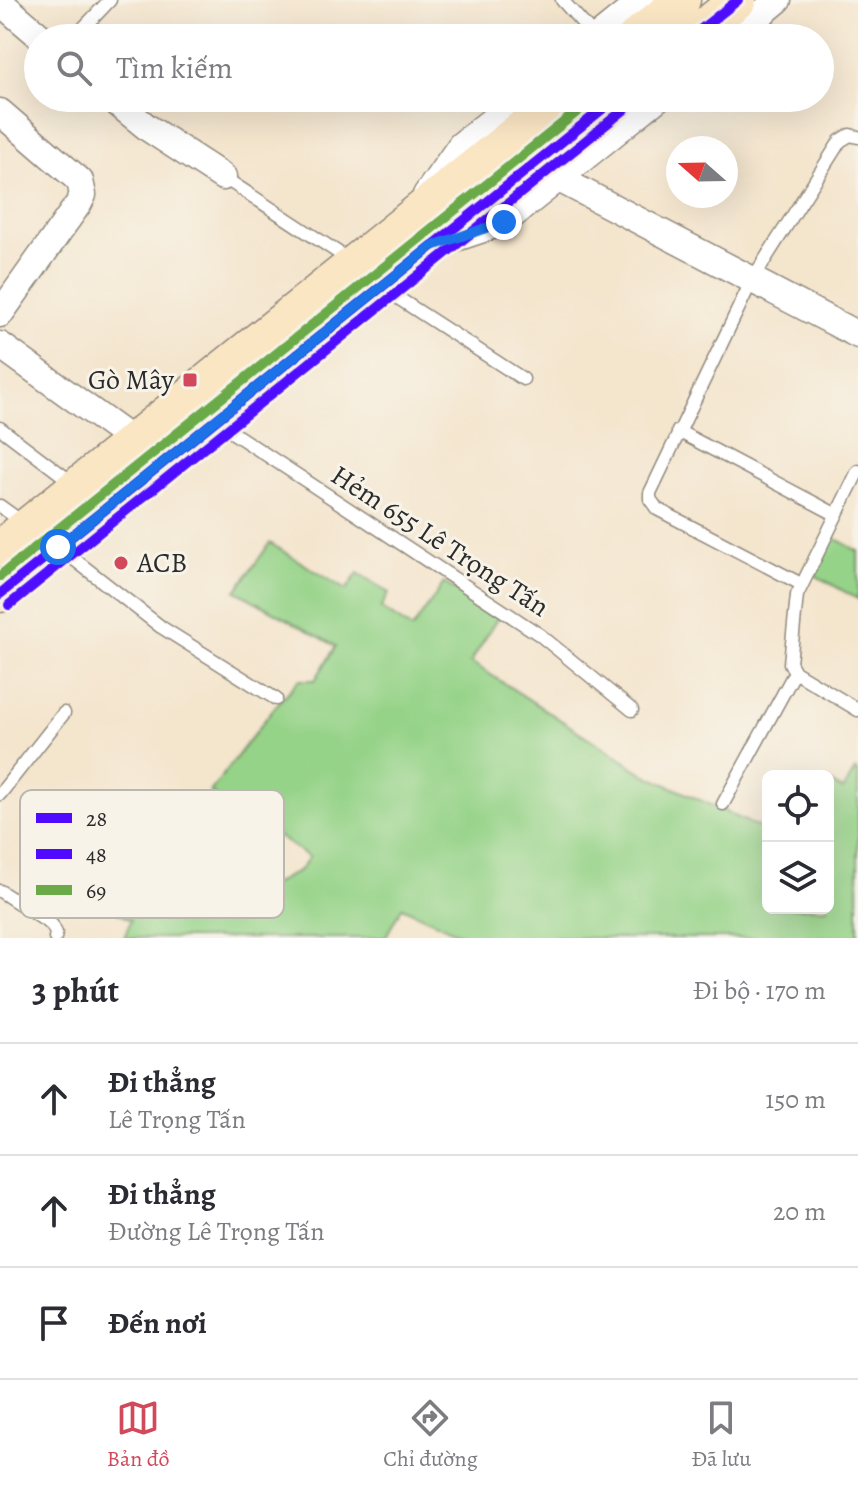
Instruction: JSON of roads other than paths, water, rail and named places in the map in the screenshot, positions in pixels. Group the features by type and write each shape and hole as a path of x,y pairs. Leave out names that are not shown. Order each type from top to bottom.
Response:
{"main road":[{"path":"652,24 682,0"},
{"path":"708,24 738,0"},
{"path":"0,594 432,246 547,112"},
{"path":"9,527 77,486 409,218 490,176 593,112"},
{"path":"186,399 215,421"}],"street":[{"path":"613,24 643,0"},
{"path":"749,24 778,0"},
{"path":"0,2 26,24"},
{"path":"0,112 80,181 83,187 79,203 0,314"},
{"path":"128,112 223,177"},
{"path":"409,218 461,145 502,112"},
{"path":"432,246 504,222 641,112"},
{"path":"559,179 858,335"},
{"path":"0,345 133,441"}],"lane":[{"path":"87,24 110,0"},
{"path":"562,0 583,24"},
{"path":"801,584 657,509 650,499 650,493 752,280 840,141 850,135 858,137"},
{"path":"223,177 354,263"},
{"path":"381,287 523,379"},
{"name":"Hẻm 655 Lê Trọng Tấn","path":"215,421 540,635 632,710"},
{"path":"0,428 77,486"},
{"path":"678,431 835,514"},
{"path":"858,471 801,584 794,606 790,663 795,672 858,710"},
{"path":"58,547 161,627 276,699"},
{"path":"723,804 795,672"},
{"path":"0,794 64,713"},
{"path":"0,891 20,904"},
{"path":"41,918 52,925 55,938"}],"place":[{"name":"Gò Mây","path":"190,380"},
{"name":"ACB","path":"121,563"}]}
